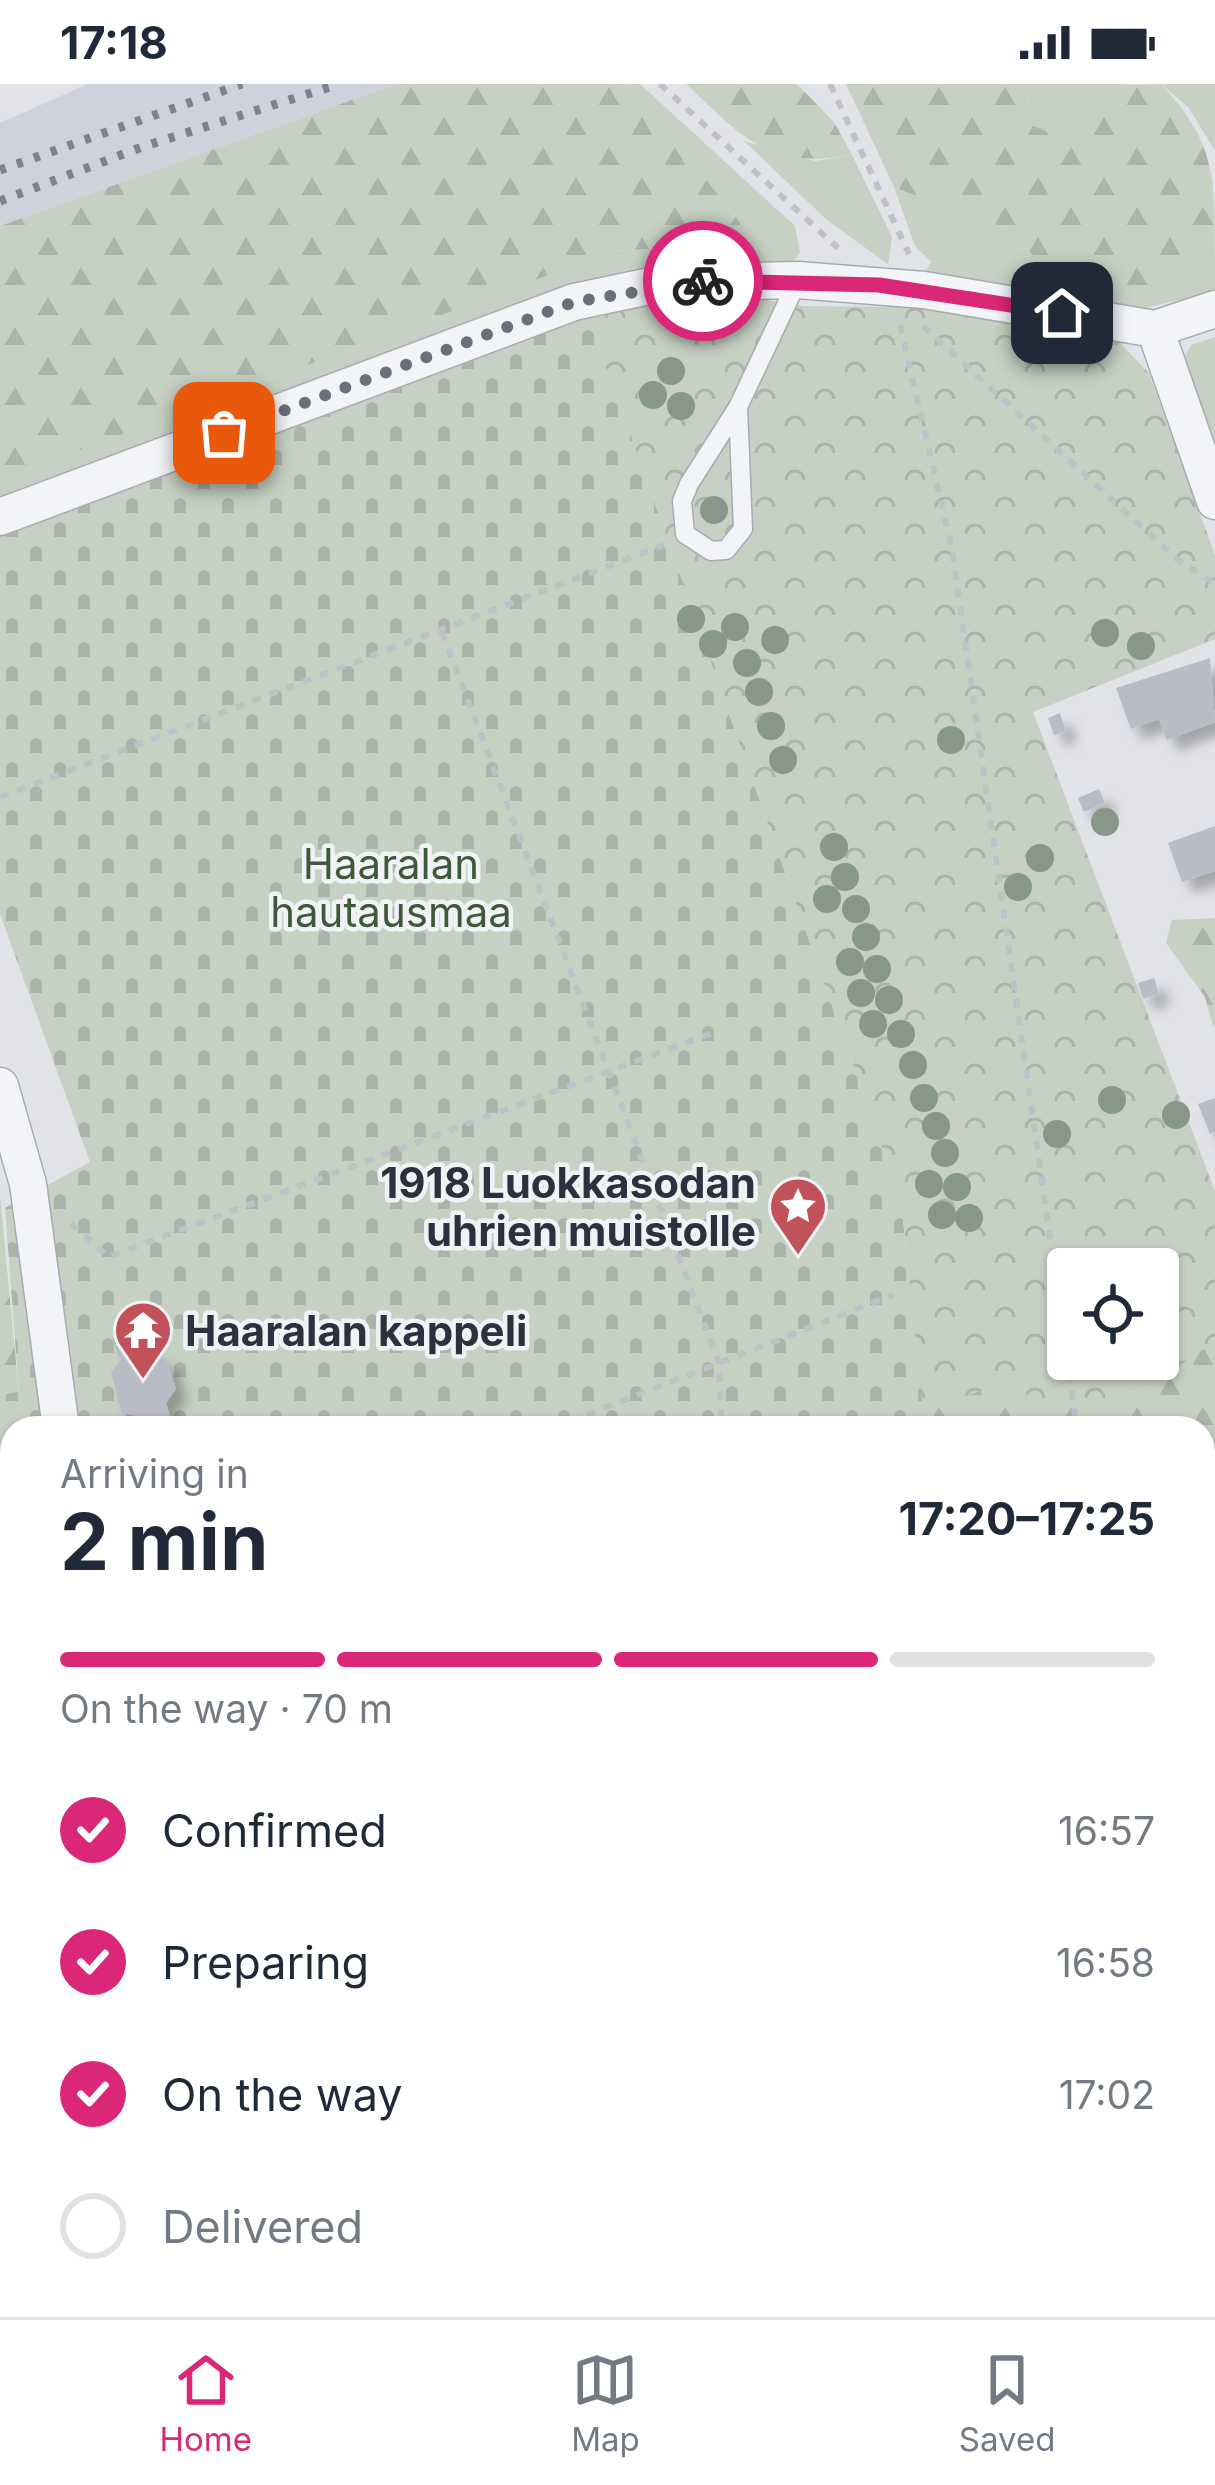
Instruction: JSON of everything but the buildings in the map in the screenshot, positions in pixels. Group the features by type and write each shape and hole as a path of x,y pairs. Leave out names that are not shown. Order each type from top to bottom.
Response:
{"street":[{"path":"0,518 574,302 664,283 798,280 879,285 1155,328 1215,309"},
{"path":"1155,328 1215,500"},
{"path":"0,1085 28,1184 59,1416"}],"lane":[{"path":"738,407 745,509 739,540 726,550 710,551 685,534 682,501 738,407 798,280"}],"path":[{"path":"660,84 1177,559 1215,584"},
{"path":"830,84 924,290"},
{"path":"879,285 908,346 949,531 1075,1416"},
{"path":"0,796 635,559 685,534"},
{"path":"442,632 719,1363 721,1416"},
{"path":"108,1257 715,1032"},
{"path":"584,1416 893,1295"}],"shaded area":[{"path":"88,84 396,84 0,226 0,123"}],"green space":[{"path":"396,84 622,84 665,127 741,224 723,244 613,251 0,480 0,226"},
{"path":"622,84 640,84 795,226 800,253 791,264 0,502 0,480 613,251 724,244 741,224 665,127"},
{"path":"686,84 797,84 834,122 852,155 798,158 758,145"},
{"path":"846,84 1029,84 1025,122 1060,137 1078,135 1082,103 1122,85 1161,84 1192,124 1208,161 1215,256 1153,298 1048,276 1016,237 999,226 894,187"},
{"path":"1029,84 1129,84 1082,103 1079,135 1060,137 1025,122"},
{"path":"1161,84 1215,84 1215,151 1189,108"},
{"path":"744,141 815,161 852,155 892,237 888,264 827,220"},
{"path":"894,187 999,226 1016,237 1048,276 1153,298 1215,256 1215,292 1140,309 925,273 931,262 915,246"},
{"path":"731,294 803,306 972,308 1115,338 1149,373 1215,555 1215,639 1033,712 1215,1191 1215,1345 1196,1352 1179,1367 1179,1248 1047,1248 1047,1380 1164,1380 1160,1384 1088,1402 1033,1397 1000,1385 923,1409 901,1201 587,311 618,302"},
{"name":"Haaralan hautausmaa","path":"587,311 901,1201 924,1416 0,1416 0,1395 19,1392 5,1208 90,1162 0,914 0,529"},
{"path":"1215,337 1215,451 1183,360 1191,345"},
{"path":"1215,918 1213,1027 1205,997 1166,943 1172,920"},
{"path":"0,1195 19,1393 0,1395"},
{"path":"909,1283 1047,1375 1047,1380 1055,1380 1088,1402 1179,1380 1179,1367 1196,1352 1215,1345 1215,1416 924,1416"}],"railway":[{"path":"0,170 242,84"},
{"path":"0,201 142,147 339,84"}],"way so far":[{"path":"224,433 574,302 664,283 703,281"}],"place":[{"name":"1918 Luokkasodan uhrien muistolle","path":"798,1257"},
{"name":"Haaralan kappeli","path":"143,1381"}],"route":[{"path":"703,281 879,285 1062,313"}]}
